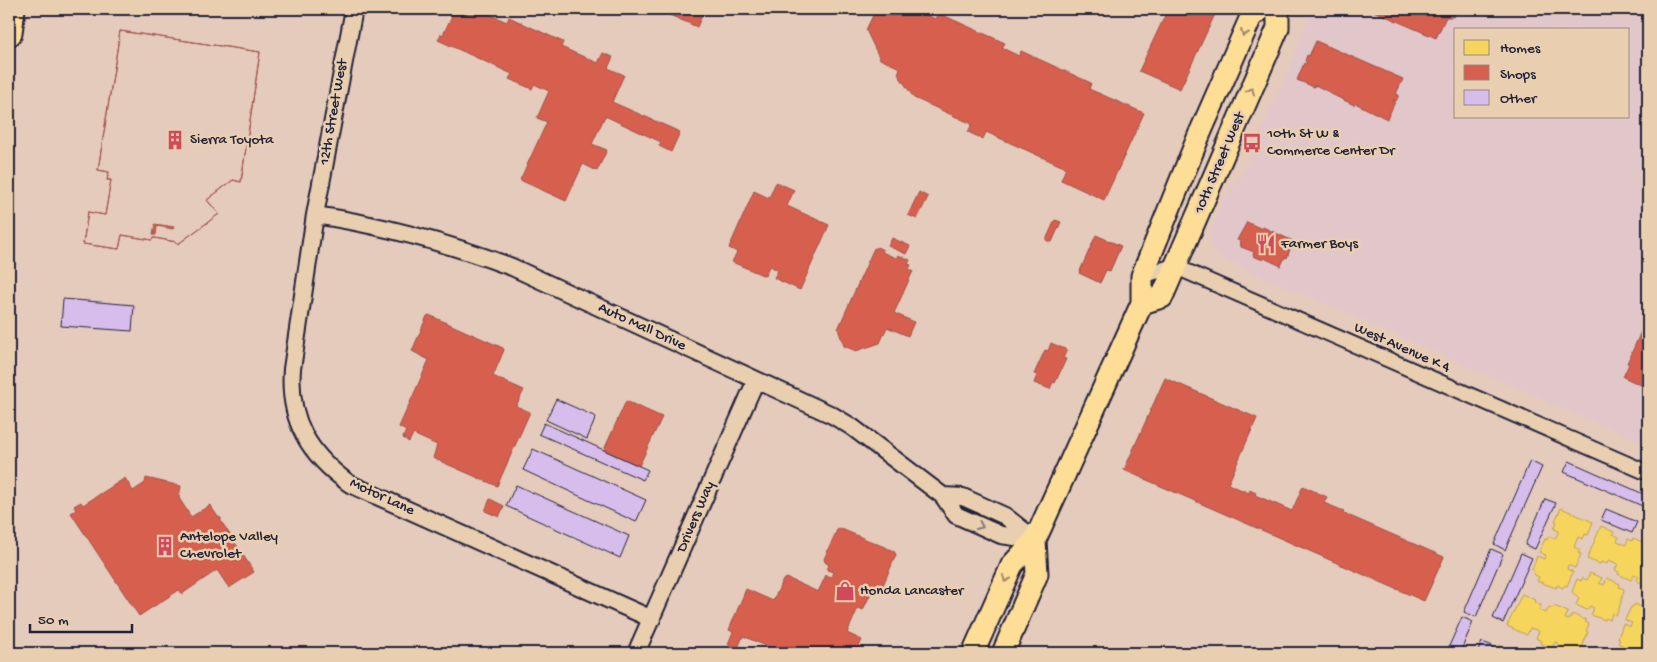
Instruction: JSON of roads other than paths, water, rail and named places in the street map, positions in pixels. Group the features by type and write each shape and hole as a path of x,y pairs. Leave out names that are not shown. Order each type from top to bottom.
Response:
{"highway":[{"path":"9,33 12,9"}],"main road":[{"name":"10th Street West","path":"973,653 1012,565 1035,540 1142,302 1142,276 1209,110 1251,17 1261,9"},
{"name":"10th Street West","path":"1142,302 1162,297 1278,28 1278,9"},
{"path":"1174,266 1170,252 1170,238 1200,168 1209,140 1209,110"},
{"name":"10th Street West","path":"1003,653 1037,574 1035,540"}],"street":[{"name":"12th Street West","path":"316,214 354,9"},
{"name":"Auto Mall Drive","path":"316,214 412,234 460,248 512,267 832,415 858,432 942,496 963,497 1005,516 1035,540"},
{"name":"Motor Lane","path":"316,214 291,386 293,403 302,431 310,446 321,460 350,484 652,619"},
{"path":"1142,276 1174,266"},
{"name":"West Avenue K 4","path":"1174,266 1648,473"},
{"name":"Drivers Way","path":"636,653 756,380"}],"place":[{"name":"Sierra Toyota","path":"175,140"},
{"name":"10th St W & Commerce Center Dr","path":"1252,143"},
{"name":"Farmer Boys","path":"1266,244"},
{"name":"Antelope Valley Chevrolet","path":"165,546"},
{"name":"Honda Lancaster","path":"845,591"}]}
